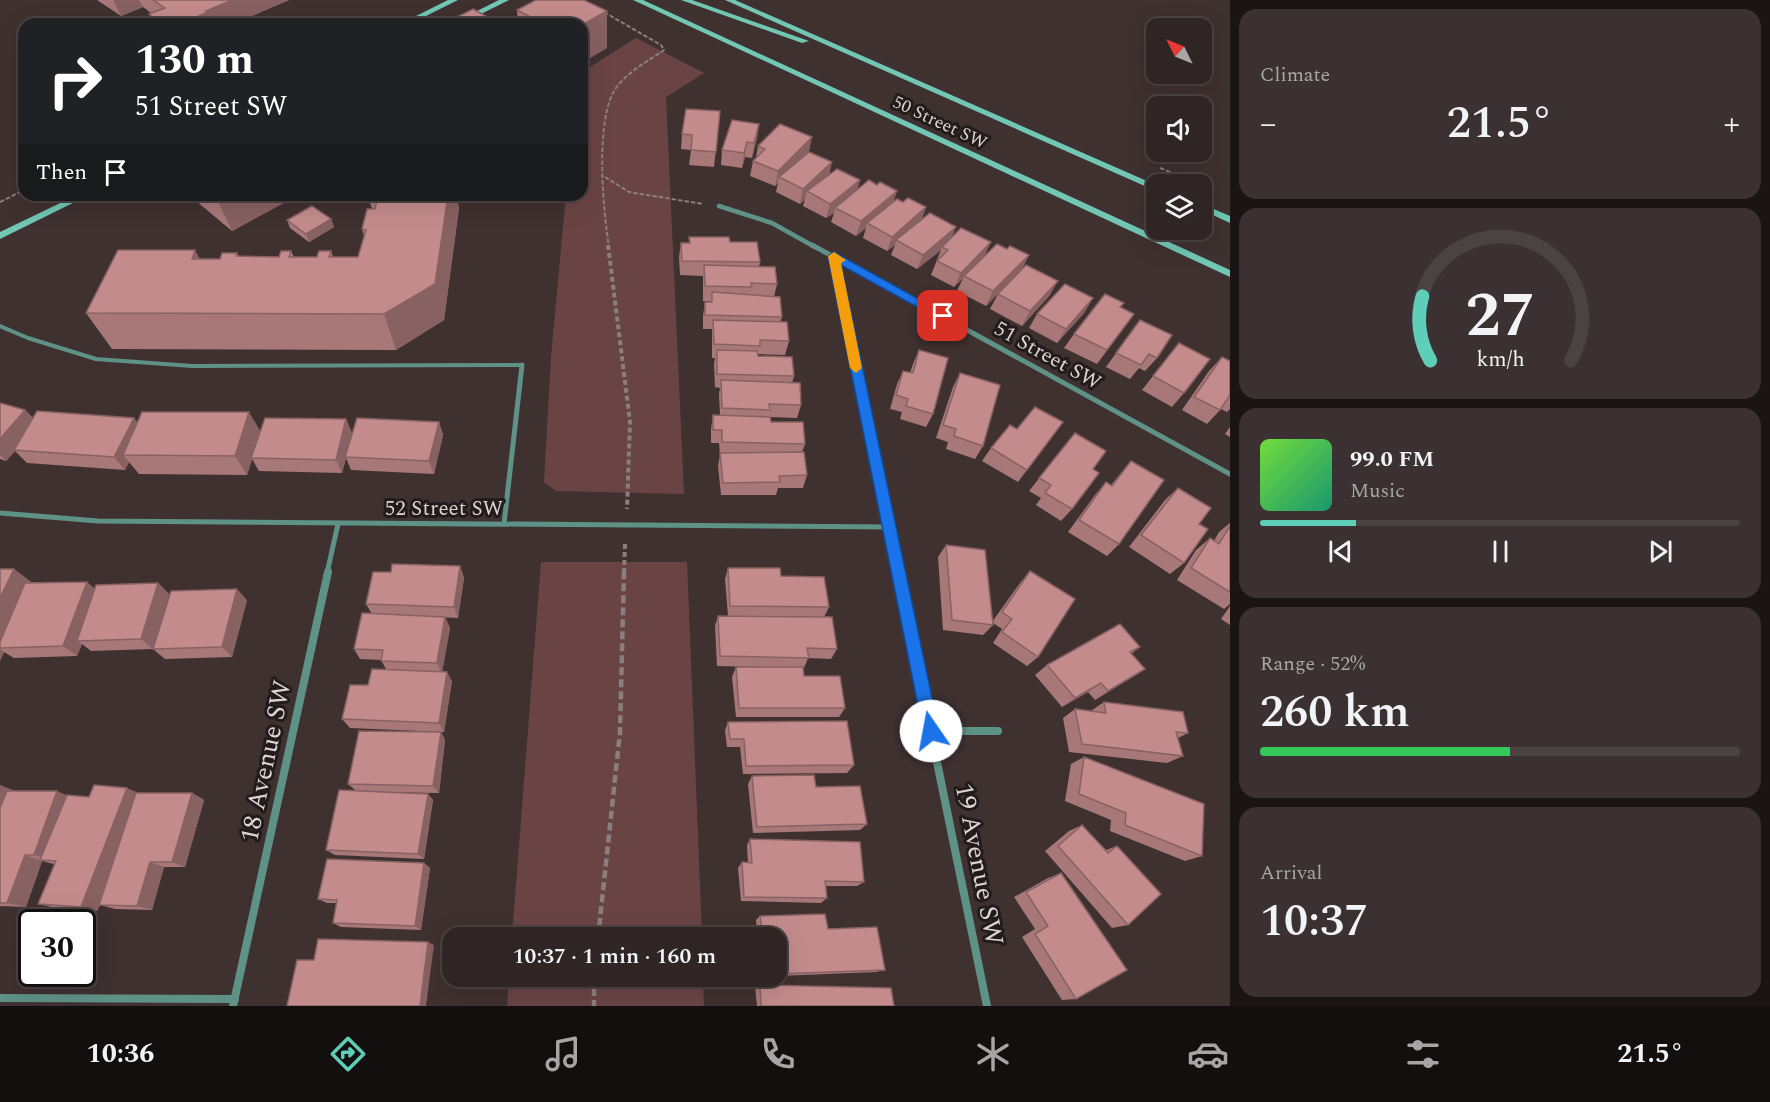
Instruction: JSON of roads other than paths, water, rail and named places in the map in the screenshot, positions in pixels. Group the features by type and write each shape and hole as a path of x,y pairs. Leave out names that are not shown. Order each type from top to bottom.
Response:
{"main road":[{"path":"416,18 454,0"},
{"path":"468,18 505,0"},
{"name":"50 Street SW","path":"637,0 1230,274"},
{"path":"685,0 888,69"},
{"name":"50 Street SW","path":"729,0 1146,184"},
{"path":"0,236 72,201"},
{"path":"1212,212 1230,220"}],"street":[{"name":"51 Street SW","path":"719,206 772,223 1230,474"},
{"name":"19 Avenue SW","path":"834,256 987,1006"},
{"path":"504,524 522,365"},
{"name":"52 Street SW","path":"0,513 98,521 889,527"},
{"name":"18 Avenue SW","path":"234,1003 338,524"},
{"path":"931,731 998,731"},
{"path":"0,998 234,1003"}],"lane":[{"path":"0,326 28,338 96,359 192,366 522,365"}]}
